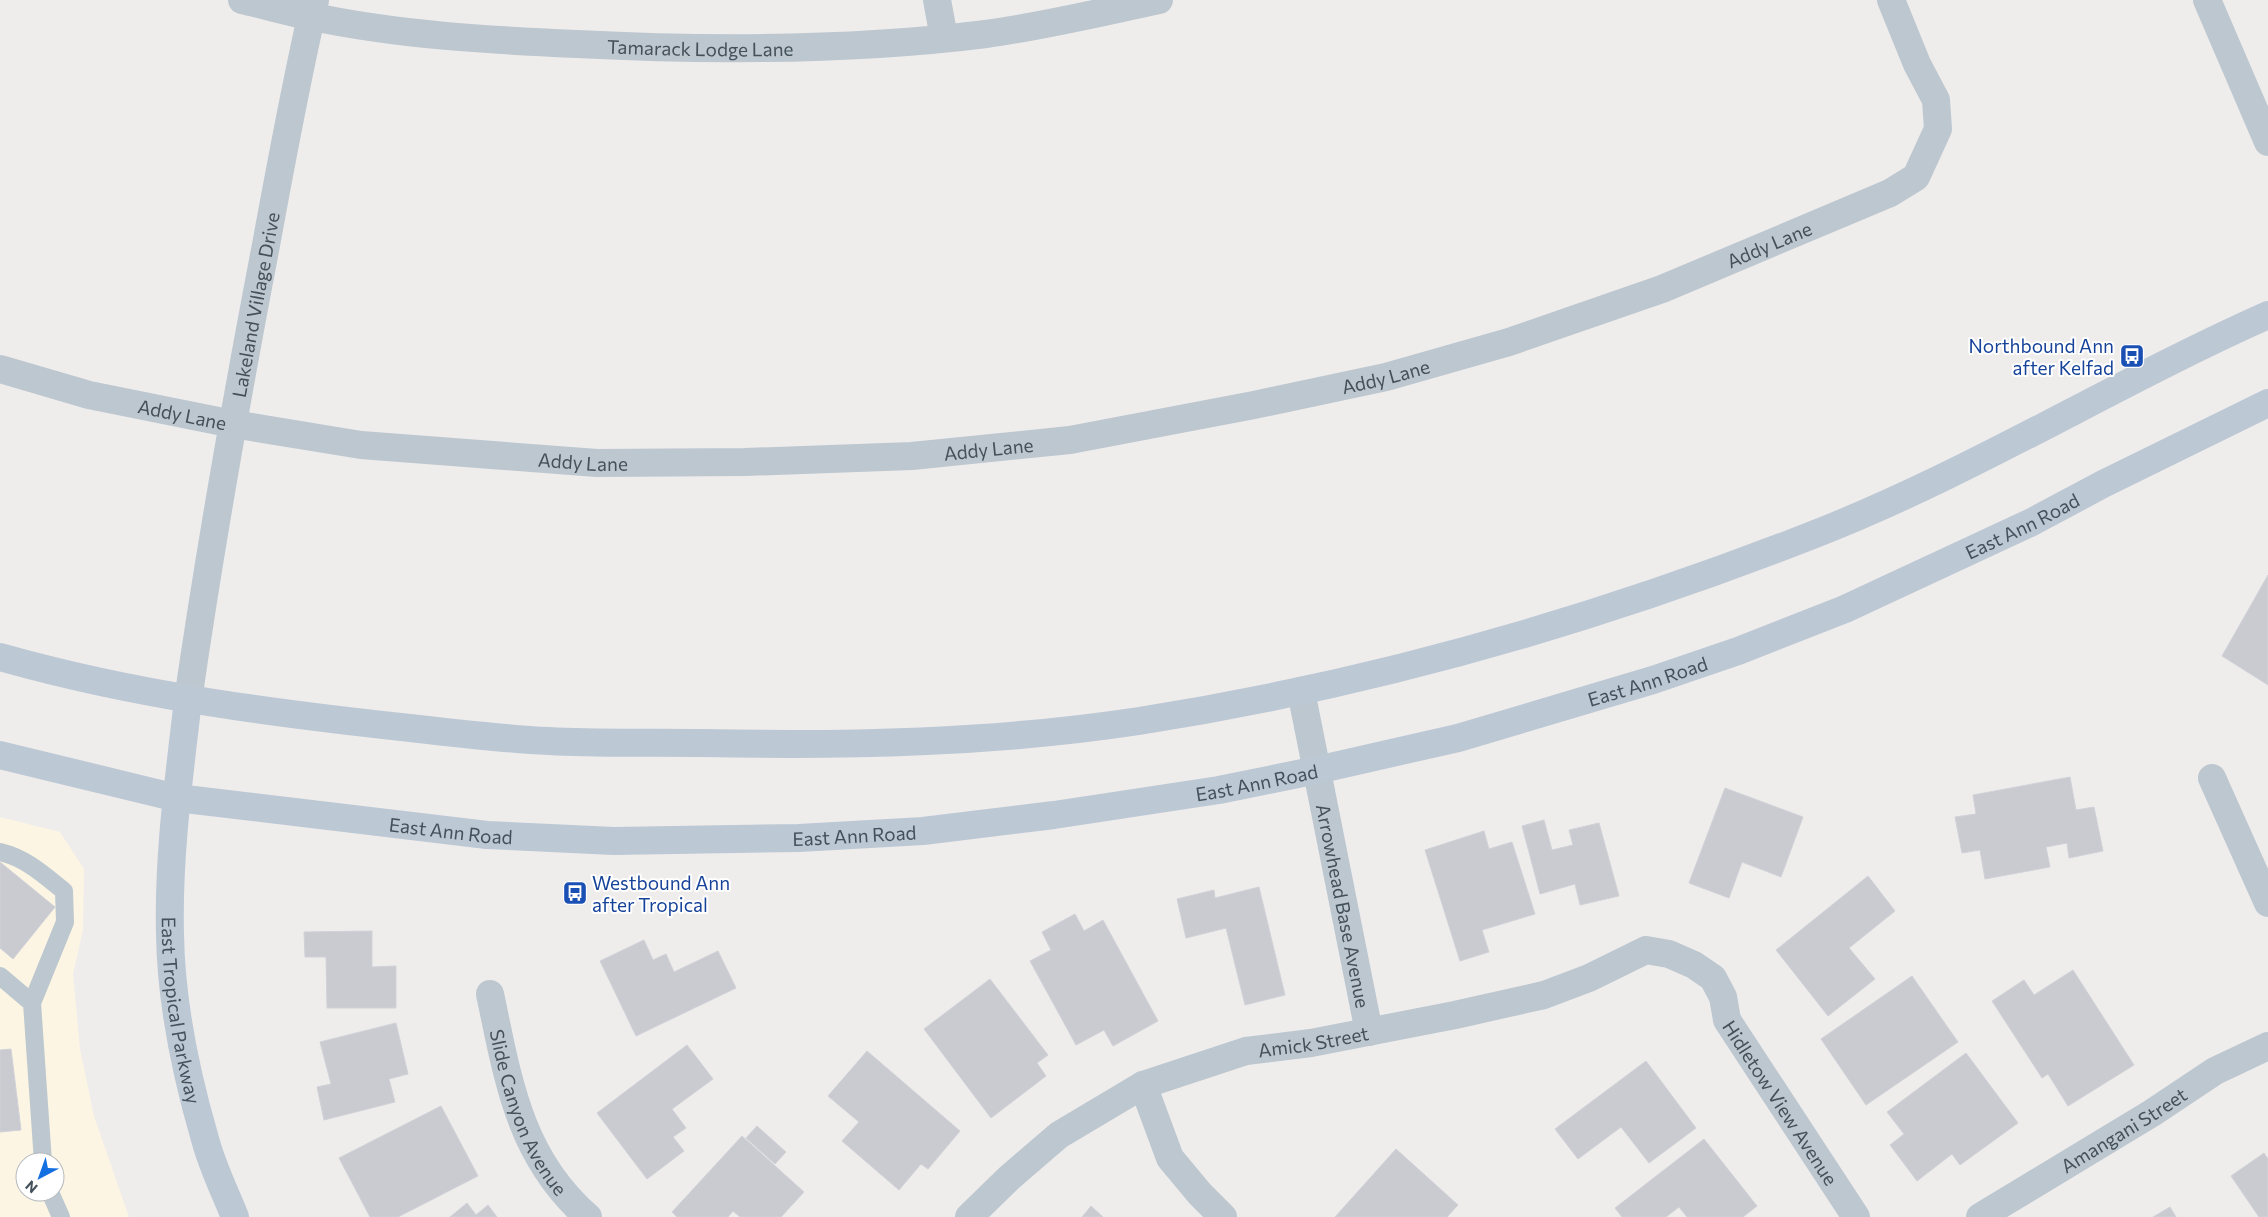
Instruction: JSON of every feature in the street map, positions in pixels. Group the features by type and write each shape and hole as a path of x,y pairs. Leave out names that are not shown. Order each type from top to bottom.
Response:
{"main road":[{"path":"0,657 89,680 188,700 353,723 537,740 625,744 843,745 907,743 1123,723 1301,691 1508,640 1689,582 1810,536 1996,451 2160,365 2268,315"},
{"name":"East Ann Road","path":"176,798 487,835 614,841 741,840 865,835 982,824 1219,790 1458,738 1528,719 1653,680 1797,629 1901,584 2032,522 2103,484 2268,403"},
{"name":"East Tropical Parkway","path":"188,700 176,798 171,869 170,935 175,996 188,1067 205,1141 235,1217"},
{"path":"0,755 176,798"}],"street":[{"name":"Tamarack Lodge Lane","path":"242,0 313,8 426,34 520,42 771,50 873,45 987,34 1159,0"},
{"path":"937,0 944,38"},
{"name":"Addy Lane","path":"0,369 89,395 232,424 361,445 597,463 746,462 912,456 1070,440 1254,405 1386,377 1509,342 1662,290 1890,193 1916,176 1938,129 1936,100 1917,64 1891,0"},
{"path":"2208,0 2268,142"},
{"name":"Lakeland Village Drive","path":"188,700 232,424 293,102 313,8"},
{"name":"Arrowhead Base Avenue","path":"1301,691 1369,1032"},
{"path":"2212,778 2268,903"},
{"name":"Amick Street","path":"969,1217 1009,1178 1059,1135 1143,1085 1246,1051 1311,1043 1544,995 1589,978 1646,950 1669,954 1694,965"},
{"name":"Hidletow View Avenue","path":"1694,965 1712,978 1723,997 1726,1020 1856,1217"},
{"name":"Slide Canyon Avenue","path":"490,994 512,1097 525,1132 546,1170 588,1217"},
{"name":"Amangani Street","path":"1980,1217 2144,1118 2216,1071 2268,1046"},
{"path":"1143,1085 1170,1158 1200,1194 1223,1217"}],"lane":[{"path":"0,852 13,855 37,868 64,891 65,922 32,1003 42,1152"},
{"path":"0,976 32,1003"},
{"path":"54,1202 61,1217"}],"shaded area":[{"path":"0,817 60,832 84,869 83,930 73,974 80,1049 94,1116 129,1217 0,1217"}],"building":[{"path":"2268,575 2268,685 2222,656"},
{"path":"2070,777 2076,810 2094,807 2103,851 2069,858 2067,843 2046,847 2050,867 1985,879 1980,850 1962,853 1955,817 1976,814 1973,795"},
{"path":"1725,788 1803,817 1781,877 1742,862 1729,898 1689,883"},
{"path":"1544,820 1552,850 1573,845 1569,830 1599,823 1619,896 1580,905 1575,884 1540,894 1522,826"},
{"path":"1484,831 1489,849 1512,842 1535,914 1482,930 1489,952 1460,961 1425,850"},
{"path":"0,862 55,907 13,959 0,948"},
{"path":"1868,876 1895,911 1849,948 1875,979 1828,1016 1776,950"},
{"path":"1259,887 1285,995 1245,1005 1226,928 1186,938 1177,899 1214,890 1215,898"},
{"path":"1075,914 1084,931 1103,920 1158,1021 1113,1046 1104,1030 1076,1045 1030,961 1051,950 1042,932"},
{"path":"372,931 372,967 396,966 396,1008 327,1008 326,957 305,957 304,932"},
{"path":"644,940 653,960 666,954 674,972 718,951 736,988 636,1036 600,961"},
{"path":"2073,970 2134,1065 2068,1106 2048,1074 2042,1078 1992,1001 2024,980 2034,995"},
{"path":"1912,976 1958,1042 1866,1105 1821,1039"},
{"path":"990,979 1048,1055 1037,1063 1046,1076 991,1118 924,1029"},
{"path":"396,1023 408,1074 389,1079 395,1102 324,1120 317,1087 331,1084 320,1042"},
{"path":"687,1045 713,1079 672,1109 686,1128 673,1137 684,1151 647,1179 597,1113"},
{"path":"11,1049 21,1130 0,1132 0,1050"},
{"path":"867,1051 960,1131 928,1169 921,1164 899,1190 842,1141 859,1122 828,1096"},
{"path":"1966,1053 2018,1123 1960,1165 1952,1154 1917,1181 1890,1145 1904,1134 1887,1112"},
{"path":"1646,1061 1696,1128 1649,1163 1621,1127 1578,1159 1555,1129"},
{"path":"441,1106 478,1176 398,1217 370,1217 339,1158"},
{"path":"757,1126 786,1152 775,1164 746,1138"},
{"path":"742,1136 804,1192 781,1217 740,1217 733,1211 728,1217 677,1217 672,1212"},
{"path":"1704,1139 1757,1206 1743,1217 1687,1217 1679,1207 1666,1217 1622,1217 1615,1208"},
{"path":"1396,1149 1458,1205 1447,1217 1335,1217"},
{"path":"2264,1153 2268,1159 2268,1217 2259,1217 2231,1176"},
{"path":"467,1203 476,1215 488,1205 497,1217 450,1217"},
{"path":"1091,1206 1103,1217 1082,1217"},
{"path":"2170,1207 2176,1217 2153,1217"}],"place":[{"name":"Northbound Ann after Kelfad","path":"2132,356"},
{"name":"Westbound Ann after Tropical","path":"575,893"}]}
